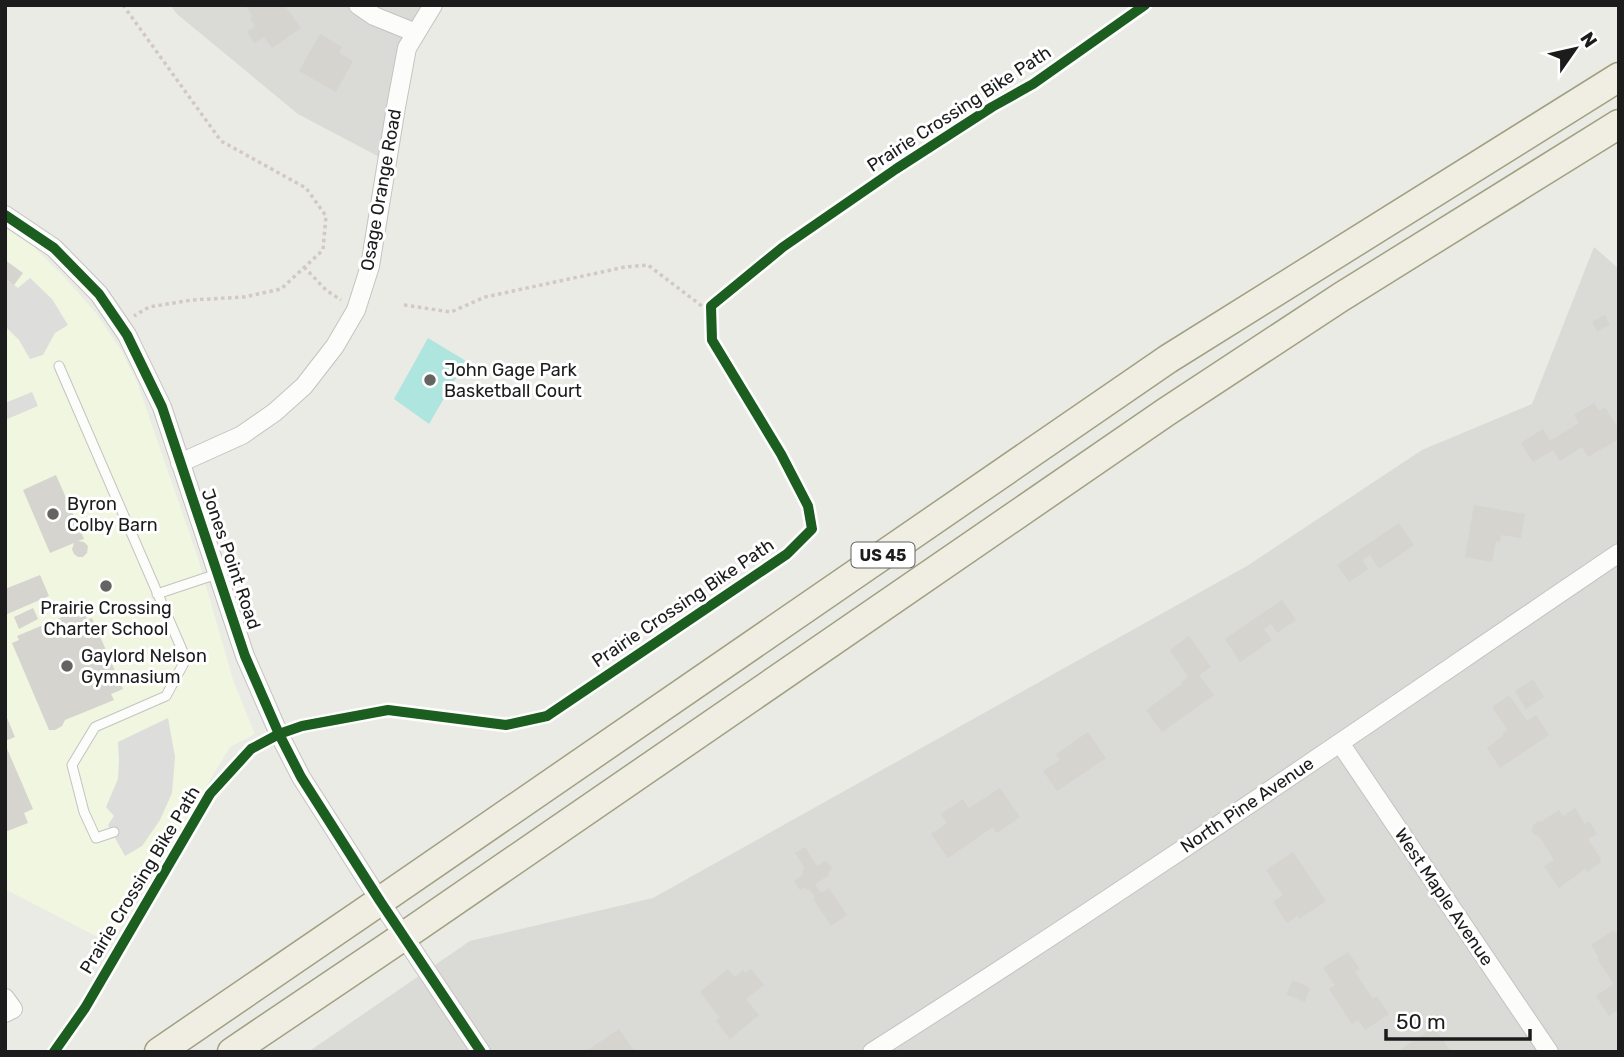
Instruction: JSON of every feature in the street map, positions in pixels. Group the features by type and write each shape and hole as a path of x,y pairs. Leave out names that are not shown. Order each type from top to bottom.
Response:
{"main road":[{"name":"US 45","path":"159,1052 1168,359 1619,77"},
{"name":"US 45","path":"232,1052 1166,412 1341,297 1619,124"}],"street":[{"path":"358,5 374,16 416,33"},
{"name":"Osage Orange Road","path":"180,463 243,435 275,412 304,386 335,346 356,310 370,266 408,48 433,5"},
{"name":"Jones Point Road","path":"5,215 54,248 99,294 128,335 162,407 246,656 279,734 301,777 481,1052"},
{"name":"North Pine Avenue","path":"872,1052 981,983 1619,553"},
{"name":"West Maple Avenue","path":"1340,743 1549,1052"}],"lane":[{"path":"59,366 186,660 166,696 95,727 72,765 83,812 96,838 114,832"},
{"path":"158,594 217,574"}],"path":[{"path":"120,324 149,307 192,300 244,297 281,289 323,250 326,216 306,188 221,141 123,5"},
{"path":"404,305 451,312 485,297 625,267 648,265 711,309 712,327"},
{"path":"304,267 326,290 356,310"}],"shaded area":[{"path":"170,5 433,5 416,33 387,161 298,114 177,14"},
{"name":"Prairie Crossing Charter School","path":"5,228 33,246 96,313 121,350 137,382 197,555 234,683 255,734 230,747 111,944 5,889"},
{"path":"1594,247 1619,269 1619,1052 308,1052 470,941 653,898 1247,566 1422,450 1532,404"},
{"path":"5,278 18,288 30,278 52,299 68,325 55,333 43,355 30,359 19,340 5,326"},
{"name":"John Gage Park Basketball Court","path":"428,338 466,361 429,424 394,399"},
{"path":"32,392 38,406 5,420 5,403"},
{"path":"168,718 175,757 172,793 160,820 142,846 125,856 108,825 114,816 106,807 118,779 118,742"}],"building":[{"path":"245,5 284,5 301,28 272,48 264,37 254,43 247,32 255,26"},
{"path":"320,34 342,47 339,53 353,61 336,92 299,71"},
{"path":"5,260 23,273 14,285 5,278"},
{"path":"1605,315 1610,325 1597,331 1592,322"},
{"path":"1594,403 1599,411 1605,407 1619,430 1619,439 1588,457 1582,447 1560,461 1553,450 1533,462 1521,443 1543,429 1550,441 1579,423 1574,415"},
{"name":"Byron Colby Barn","path":"56,475 84,539 78,541 88,546 83,557 74,554 74,543 50,553 23,490"},
{"path":"1474,505 1525,514 1521,538 1501,535 1500,542 1496,541 1492,562 1465,557"},
{"path":"1399,523 1414,545 1379,569 1370,555 1362,560 1368,569 1349,582 1337,565"},
{"path":"40,575 49,596 5,615 5,589"},
{"path":"1282,600 1296,620 1277,633 1271,624 1264,629 1272,640 1240,662 1225,639"},
{"path":"33,608 38,619 19,629 14,617"},
{"name":"Gaylord Nelson Gymnasium","path":"74,612 76,617 85,613 87,620 92,618 123,689 111,694 114,700 65,720 62,726 55,730 49,730 12,643 19,640 17,636"},
{"path":"1189,636 1211,667 1199,675 1214,695 1162,732 1146,710 1188,677 1170,650"},
{"path":"1533,679 1544,697 1526,709 1515,691"},
{"path":"1509,695 1527,721 1536,715 1549,735 1500,768 1487,748 1508,730 1492,707"},
{"path":"5,713 15,737 5,741"},
{"path":"1088,732 1106,758 1057,791 1043,771 1060,760 1056,754"},
{"path":"5,744 33,809 24,813 28,823 5,832"},
{"path":"1000,788 1020,817 997,833 993,827 948,858 931,834 947,823 941,814 963,799 969,808"},
{"path":"1575,808 1585,824 1589,821 1597,834 1588,839 1601,862 1587,872 1585,869 1559,888 1544,866 1554,860 1539,836 1532,831 1533,825 1559,810 1563,816"},
{"path":"805,847 817,866 826,860 832,869 828,872 829,875 815,884 821,893 829,888 847,915 831,926 809,889 805,887 800,890 794,881 802,876 804,867 795,853"},
{"path":"1293,852 1326,901 1299,919 1297,916 1287,923 1273,902 1283,895 1266,870"},
{"path":"1614,930 1619,937 1619,1009 1609,1016 1596,996 1614,984 1591,945"},
{"path":"1348,952 1360,969 1355,972 1373,999 1377,996 1389,1014 1365,1030 1358,1020 1352,1024 1329,989 1335,985 1323,968"},
{"path":"728,969 735,977 743,970 745,973 751,969 764,985 746,999 759,1015 730,1039 716,1021 720,1018 700,992"},
{"path":"1293,980 1310,988 1305,1002 1286,994"},
{"path":"1434,1027 1451,1052 1403,1052 1401,1049"},
{"path":"619,1029 635,1052 585,1052"}],"cycle path":[{"name":"Prairie Crossing Bike Path","path":"54,1052 85,1008 210,794 251,749 279,734 302,726 388,710 506,725 547,716 787,554 812,529 808,506 781,454 712,340 711,306 783,247 896,169 1033,84 1145,5"},
{"path":"5,215 54,248 99,294 127,335 162,407 245,656 279,734 301,777 481,1052"}],"place":[{"name":"John Gage Park Basketball Court","path":"430,380"},
{"name":"Byron Colby Barn","path":"53,514"},
{"name":"Prairie Crossing Charter School","path":"106,586"},
{"name":"Gaylord Nelson Gymnasium","path":"67,666"}]}
